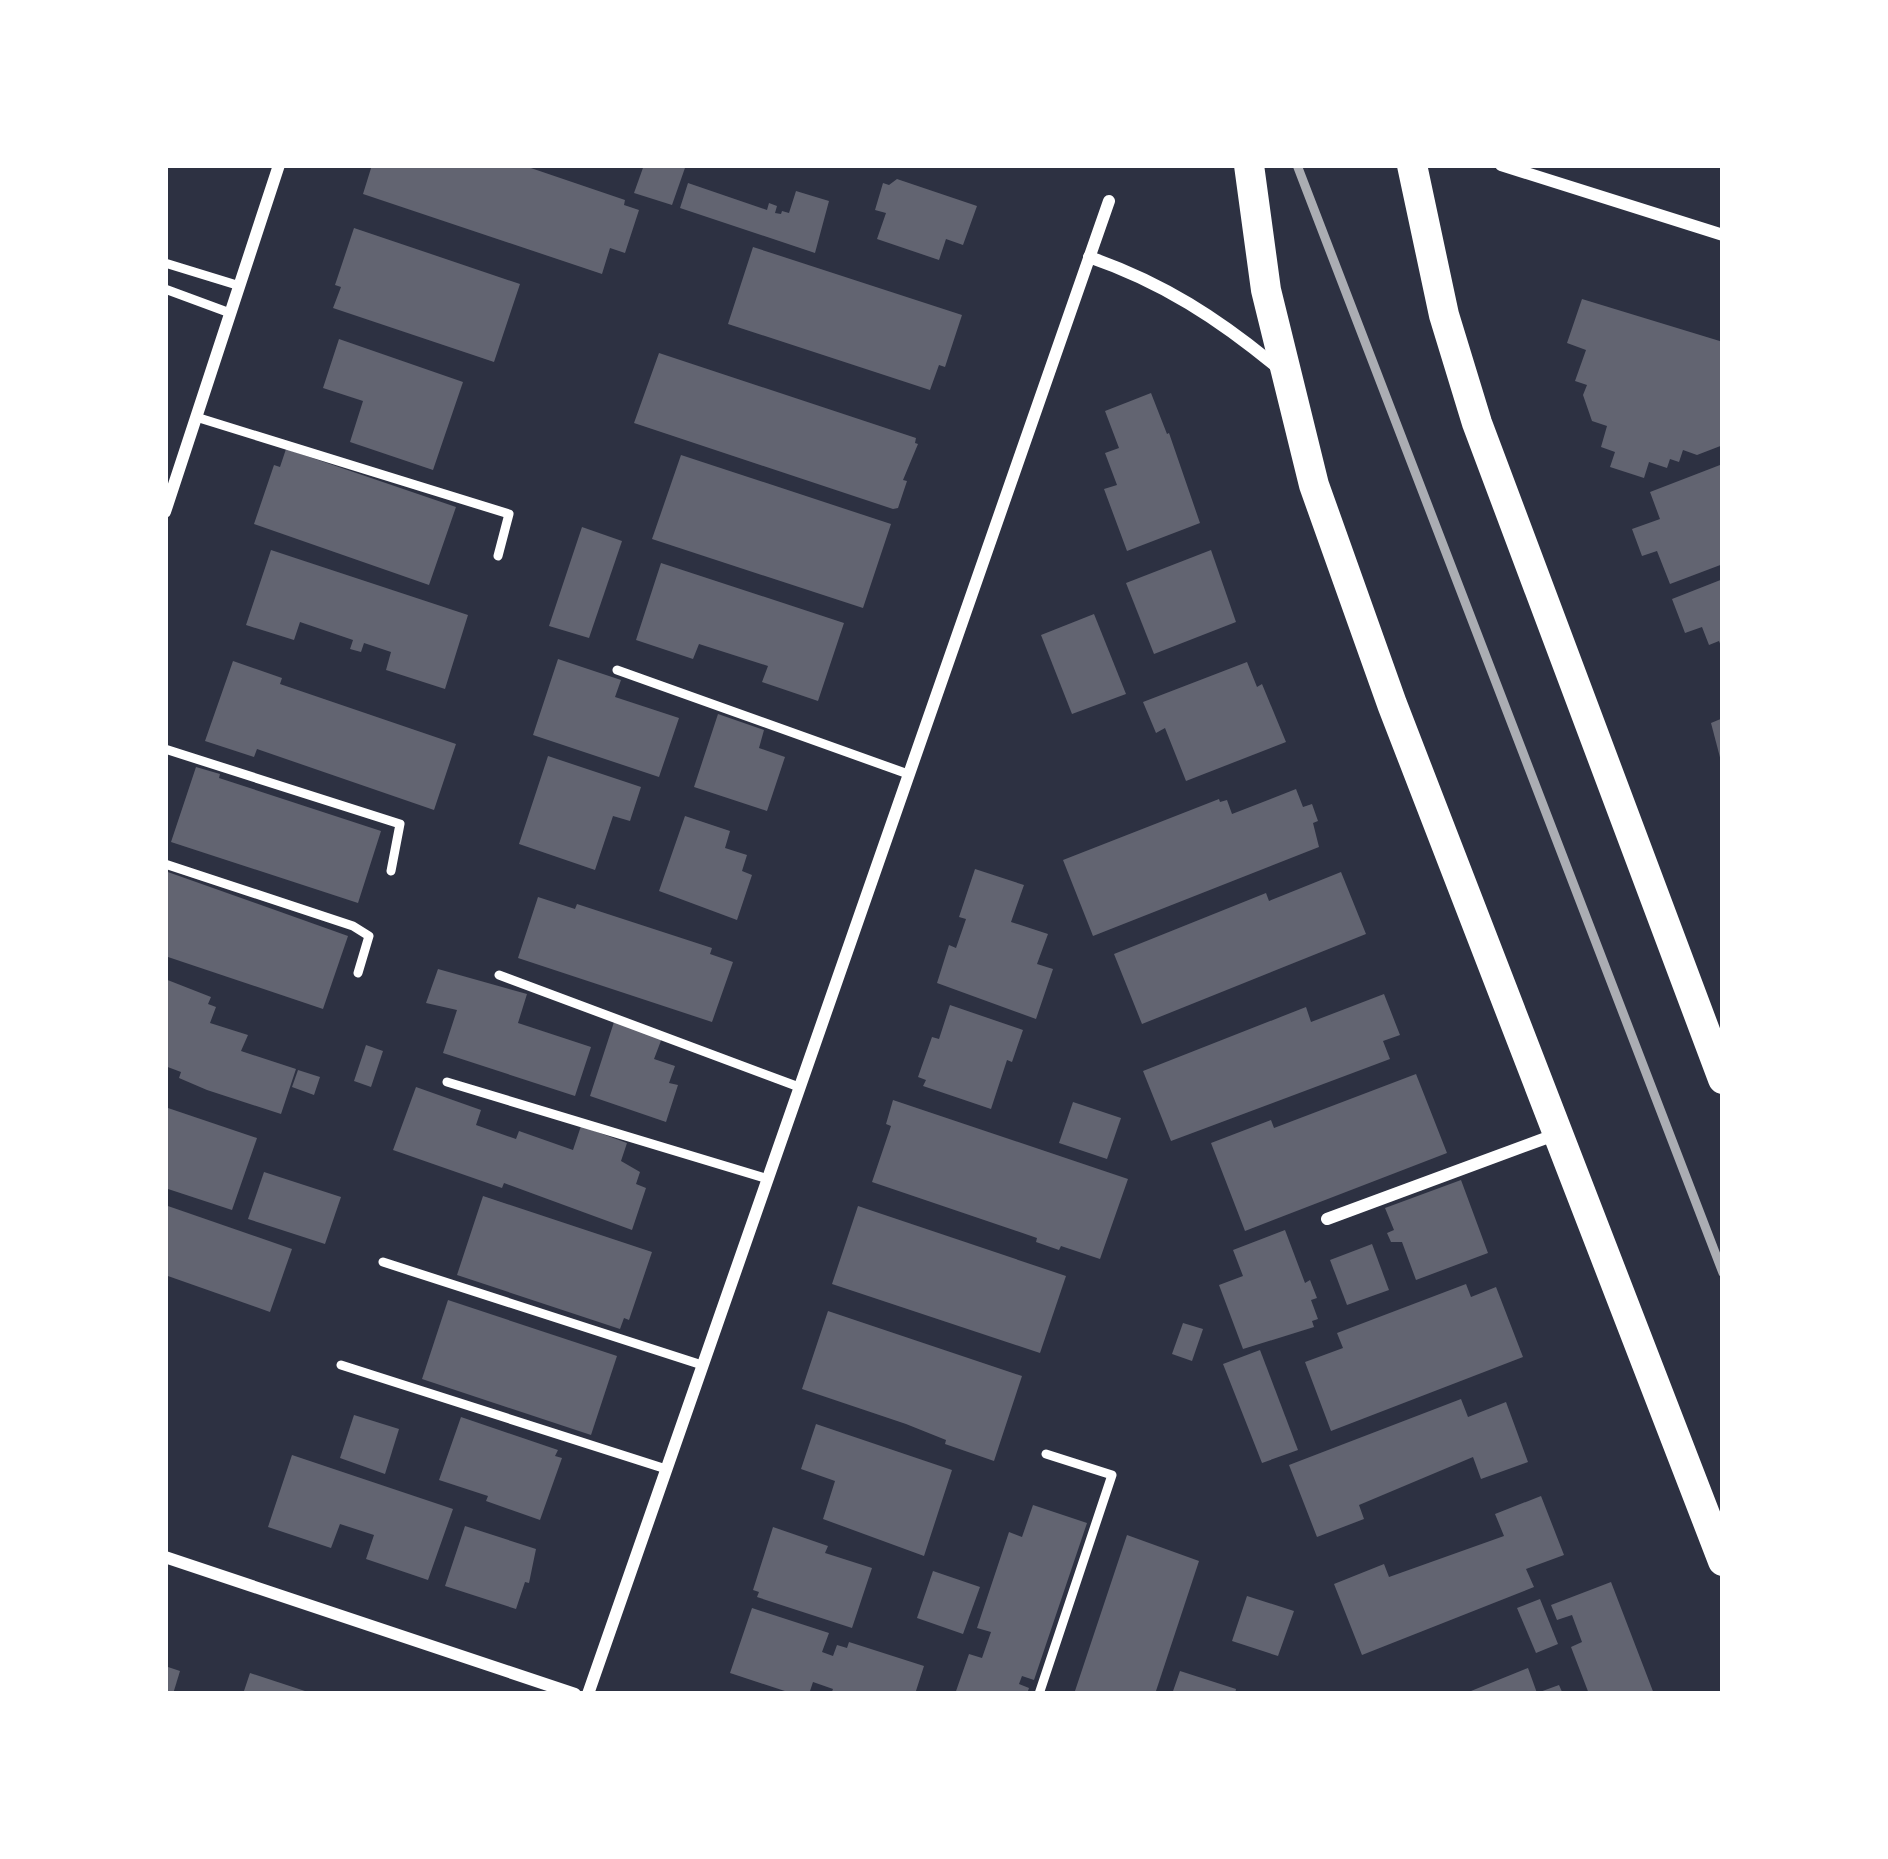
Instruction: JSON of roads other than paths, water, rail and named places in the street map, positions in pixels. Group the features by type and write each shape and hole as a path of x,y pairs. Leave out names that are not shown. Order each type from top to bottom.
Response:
{"main road":[{"path":"1249,165 1266,290 1314,485 1392,704 1723,1561"},
{"path":"1412,165 1444,315 1477,423 1723,1078"}],"street":[{"path":"165,512 279,165"},
{"path":"1501,165 1723,235"},
{"path":"587,1694 1109,201"},
{"path":"1089,257 1139,274 1190,301 1287,375"},
{"path":"1328,1219 1558,1134"},
{"path":"165,1557 575,1694"}],"lane":[{"path":"165,263 240,286"},
{"path":"165,289 230,314"},
{"path":"196,417 509,514 498,556"},
{"path":"617,670 908,774"},
{"path":"165,749 400,824 391,871"},
{"path":"165,865 352,926 369,937 358,973"},
{"path":"499,975 799,1087"},
{"path":"447,1082 767,1179"},
{"path":"383,1262 702,1365"},
{"path":"341,1365 666,1469"},
{"path":"1039,1694 1112,1475 1046,1454"}],"railway":[{"path":"1297,165 1723,1273"}]}
